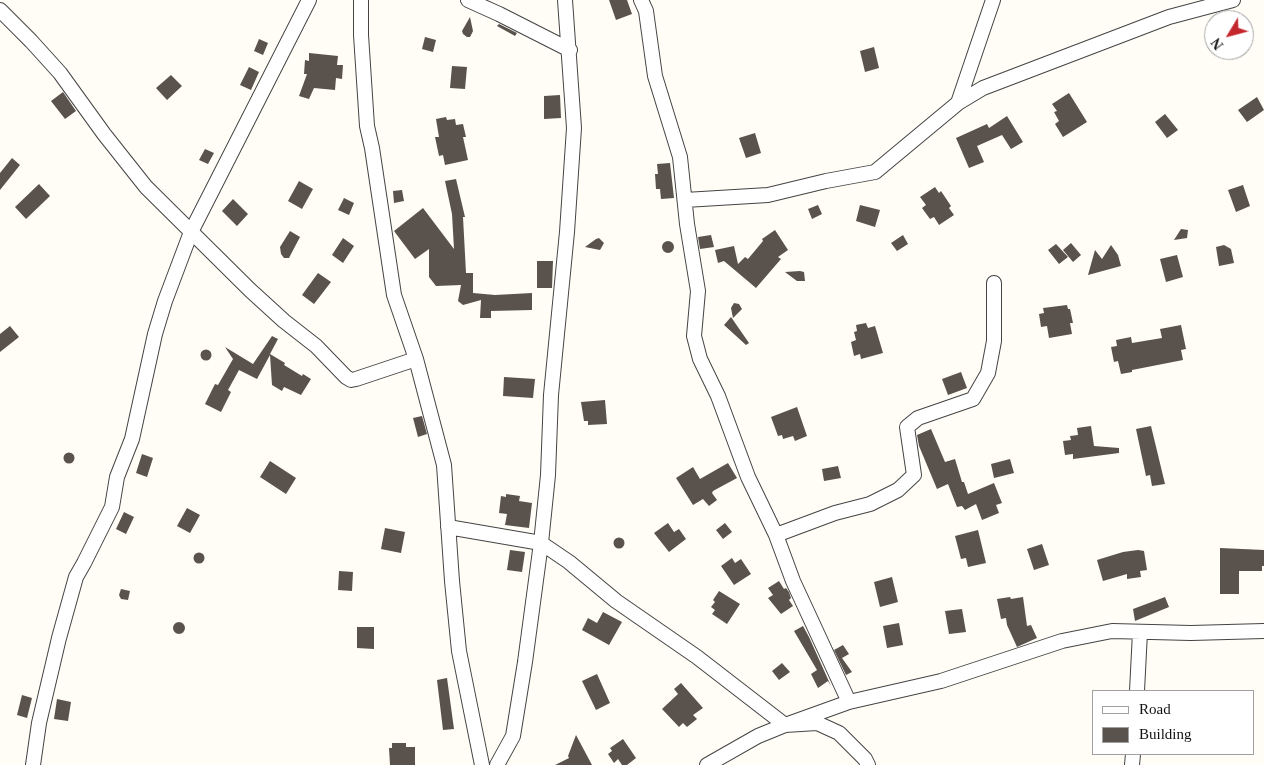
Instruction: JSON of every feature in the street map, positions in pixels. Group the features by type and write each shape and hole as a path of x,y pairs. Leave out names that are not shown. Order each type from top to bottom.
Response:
{"street":[{"path":"33,765 41,714 76,577 112,507 118,477 134,430 155,334 165,301 191,232 309,0"},
{"path":"361,0 361,35 367,126 394,294 416,360 444,465 459,651 482,765"},
{"path":"468,0 570,50"},
{"path":"497,765 513,736 541,542 548,475 551,394 567,232 574,128 565,0"},
{"path":"641,0 646,10 655,76 680,157 698,292 694,336 700,359 718,396 748,477 776,535 793,581 849,702"},
{"path":"958,103 993,0"},
{"path":"685,200 768,195 875,172 958,103 983,88 1169,17 1234,0"},
{"path":"0,10 60,73 104,134 146,187 284,321 316,346 346,377 351,380 356,379 404,362 416,360"},
{"path":"776,535 834,513 870,504 898,490 914,476 907,427 918,418 973,399 988,374 994,341 994,283"},
{"path":"448,528 541,542 569,562 616,601 697,658 785,724 817,723 839,734 865,759 868,765"},
{"path":"707,765 758,736 785,724 849,702 941,681 1062,641 1112,631 1264,631"},
{"path":"1137,690 1140,632"}],"building":[{"path":"609,0 627,0 632,14 616,20"},
{"path":"470,17 473,31 470,37 467,37 462,31"},
{"path":"499,24 517,33 515,36 497,26"},
{"path":"425,37 436,40 433,52 422,49"},
{"path":"259,39 268,43 263,55 254,51"},
{"path":"874,47 879,68 865,72 860,51"},
{"path":"309,53 338,56 337,65 343,65 342,79 336,78 335,90 314,88 309,99 299,96 307,74 304,74 305,60 309,61"},
{"path":"452,66 467,67 465,89 450,88"},
{"path":"249,67 259,72 251,90 240,85"},
{"path":"171,75 182,86 167,100 156,88"},
{"path":"63,92 76,111 65,119 51,101"},
{"path":"1069,93 1087,122 1063,137 1055,124 1059,121 1054,112 1057,111 1052,104"},
{"path":"560,95 561,118 544,119 544,96"},
{"path":"1257,97 1264,110 1247,122 1238,110"},
{"path":"1165,114 1178,130 1167,138 1155,122"},
{"path":"1007,116 1023,142 1011,149 1002,135 977,146 984,162 969,168 956,138 987,124 989,128"},
{"path":"446,117 447,120 455,119 456,125 463,124 466,137 463,137 468,160 445,165 443,155 439,156 435,137 439,137 436,119"},
{"path":"755,133 761,153 746,158 739,138"},
{"path":"205,149 214,153 208,164 199,160"},
{"path":"12,158 20,165 0,190 0,173"},
{"path":"670,163 674,198 661,199 660,189 656,189 655,174 658,174 657,164"},
{"path":"456,179 465,217 463,217 466,273 473,273 473,293 495,295 532,293 532,310 491,311 491,318 480,318 481,300 463,305 458,301 461,285 436,286 429,277 429,249 415,259 394,231 423,208 454,249 452,214 445,181"},
{"path":"299,181 313,189 302,209 288,201"},
{"path":"39,184 50,196 26,219 15,207"},
{"path":"1243,185 1250,206 1236,212 1228,190"},
{"path":"935,187 939,193 941,191 951,206 949,208 954,215 939,225 934,217 930,219 922,208 926,205 920,197"},
{"path":"402,190 404,201 394,203 393,191"},
{"path":"344,198 354,203 349,215 338,210"},
{"path":"233,199 248,214 237,226 222,211"},
{"path":"818,205 822,214 812,219 808,209"},
{"path":"860,205 880,210 875,227 856,221"},
{"path":"1181,229 1188,230 1187,238 1174,240"},
{"path":"775,230 788,250 778,257 781,259 756,288 724,261 718,263 715,250 734,246 738,264 745,257 748,259 763,241 762,239"},
{"path":"290,231 300,237 289,258 284,258 280,247"},
{"path":"711,235 714,247 700,249 698,237"},
{"path":"903,235 908,244 897,251 891,243"},
{"path":"343,238 354,246 343,263 332,255"},
{"path":"599,238 604,243 600,250 585,247 596,239"},
{"path":"666,241 670,241 674,247 670,253 666,253 662,249 662,245"},
{"path":"1071,243 1081,255 1073,262 1063,250"},
{"path":"1056,244 1068,257 1059,264 1048,250"},
{"path":"1111,245 1118,255 1121,266 1088,275 1095,250 1102,259"},
{"path":"1224,245 1231,249 1234,263 1219,266 1216,247"},
{"path":"1177,255 1183,277 1166,282 1160,259"},
{"path":"537,261 553,261 552,288 537,288"},
{"path":"785,272 804,272 805,281 797,281"},
{"path":"318,273 331,282 314,304 302,295"},
{"path":"734,303 739,304 742,309 733,318 731,308"},
{"path":"1067,305 1068,309 1070,309 1073,323 1070,323 1072,334 1049,338 1047,326 1041,327 1039,314 1044,313 1043,308"},
{"path":"731,317 749,343 746,345 724,325"},
{"path":"866,323 868,328 875,326 883,353 861,359 860,354 854,356 851,342 856,340 854,332 857,331 856,325"},
{"path":"1181,325 1186,349 1181,350 1183,360 1121,374 1118,361 1114,362 1111,347 1117,346 1116,340 1131,337 1132,343 1162,338 1160,329"},
{"path":"10,326 19,337 0,352 0,334"},
{"path":"272,336 278,339 270,354 302,376 303,374 311,379 301,395 284,387 282,391 272,385 270,355 257,379 239,370 228,390 231,392 221,412 205,404 215,384 218,385 233,359 225,347 253,364"},
{"path":"206,349 212,355 206,361 200,355"},
{"path":"961,372 967,388 948,395 942,379"},
{"path":"504,377 535,379 533,398 503,396"},
{"path":"605,400 607,424 588,425 588,421 584,421 581,402"},
{"path":"797,407 807,436 795,441 793,436 783,439 782,435 778,436 771,417"},
{"path":"422,416 427,434 418,437 413,418"},
{"path":"1091,426 1094,446 1119,448 1119,453 1073,459 1073,454 1065,455 1063,441 1071,440 1070,436 1078,435 1077,428"},
{"path":"1151,426 1165,484 1152,486 1150,475 1146,476 1136,429"},
{"path":"931,429 945,462 955,459 968,494 994,483 1002,503 996,505 999,513 982,520 976,504 965,510 962,506 957,507 948,484 937,489 919,446 917,435"},
{"path":"67,453 71,453 74,458 73,462 67,463 64,460 64,456"},
{"path":"142,454 153,458 147,477 136,473"},
{"path":"1010,459 1014,473 994,478 991,464"},
{"path":"270,461 296,478 286,494 260,477"},
{"path":"728,463 737,478 713,491 712,493 717,500 709,506 703,499 693,505 676,478 693,467 700,479"},
{"path":"838,466 841,478 824,481 822,469"},
{"path":"506,494 520,496 519,501 532,503 529,528 505,525 507,514 499,513 501,496 506,497"},
{"path":"187,508 200,515 190,533 177,526"},
{"path":"124,512 134,517 126,534 116,529"},
{"path":"668,523 674,532 679,529 686,539 669,552 654,533"},
{"path":"725,523 732,532 723,539 716,530"},
{"path":"385,528 405,532 401,553 381,549"},
{"path":"978,530 986,563 968,567 966,558 961,559 955,536"},
{"path":"617,538 621,538 624,543 623,547 617,548 614,545 614,541"},
{"path":"1042,544 1049,565 1034,570 1027,549"},
{"path":"1220,548 1264,550 1264,566 1262,566 1262,571 1239,571 1239,594 1220,594"},
{"path":"510,550 525,552 522,572 507,570"},
{"path":"1144,551 1147,570 1140,571 1141,577 1127,579 1127,574 1103,581 1097,560 1123,552"},
{"path":"197,553 201,553 204,558 203,562 197,563 194,560 194,556"},
{"path":"732,558 735,563 741,559 751,574 734,585 721,566"},
{"path":"339,571 353,572 352,591 338,590"},
{"path":"892,577 898,602 880,607 874,582"},
{"path":"779,581 784,589 786,588 789,592 791,598 789,600 793,606 781,614 768,598 773,595 768,588"},
{"path":"121,589 130,591 128,600 121,599 119,595"},
{"path":"719,591 740,604 727,624 712,614 715,610 711,607 715,602 713,600"},
{"path":"1010,597 1011,599 1023,597 1027,626 1031,625 1037,638 1017,647 1007,625 1006,618 1001,619 997,599"},
{"path":"1165,597 1169,607 1135,621 1133,609"},
{"path":"962,609 966,632 949,634 945,611"},
{"path":"603,612 622,622 609,645 582,630 588,618 597,623"},
{"path":"179,622 185,628 179,634 173,628"},
{"path":"899,623 903,645 887,648 883,626"},
{"path":"803,626 831,686 828,681 818,688 811,674 817,670 794,631"},
{"path":"357,627 374,627 374,649 357,648"},
{"path":"843,645 849,654 842,658 852,672 846,675 834,650"},
{"path":"782,663 790,672 779,680 772,671"},
{"path":"597,674 610,703 596,710 582,681"},
{"path":"447,678 454,729 443,730 437,680"},
{"path":"681,683 703,708 693,715 697,719 687,727 683,723 679,727 662,709 678,694 674,689"},
{"path":"22,695 32,698 27,718 17,715"},
{"path":"57,699 71,702 68,721 54,719"},
{"path":"576,735 592,765 555,765 569,758 568,756"},
{"path":"623,739 636,758 627,765 622,765 618,759 614,763 608,754 612,751 610,748"},
{"path":"392,743 406,743 406,747 415,747 415,765 390,765 389,748 392,748"}]}
